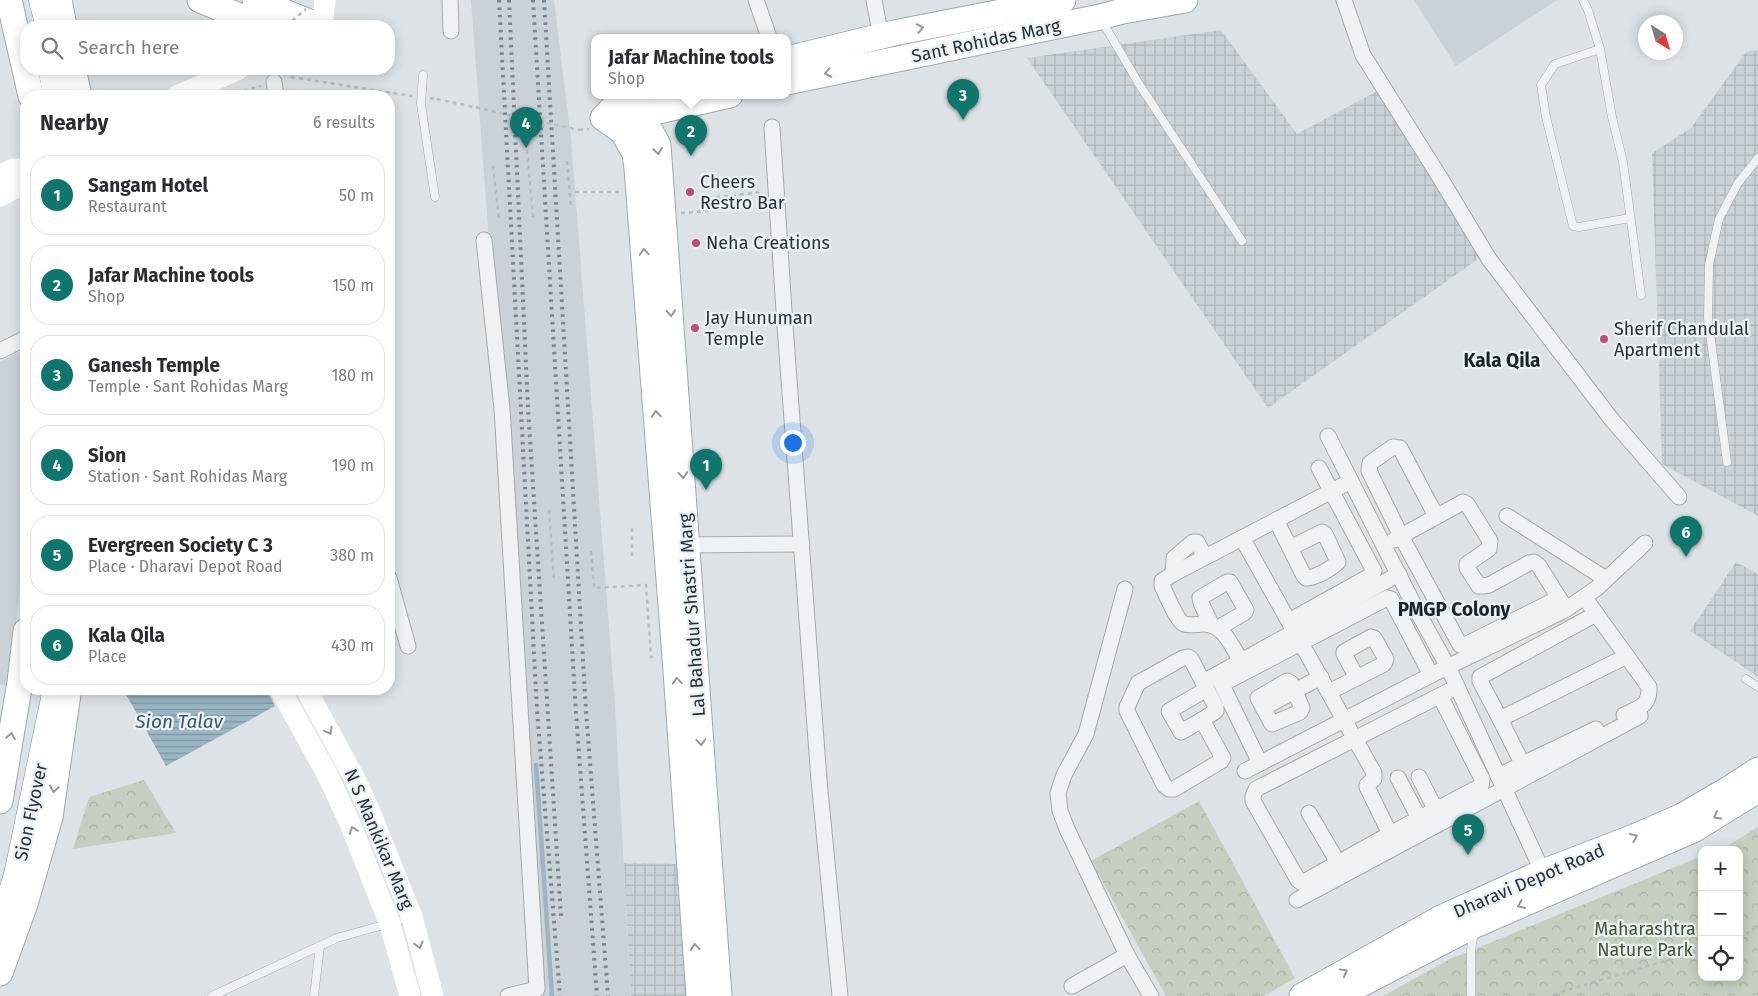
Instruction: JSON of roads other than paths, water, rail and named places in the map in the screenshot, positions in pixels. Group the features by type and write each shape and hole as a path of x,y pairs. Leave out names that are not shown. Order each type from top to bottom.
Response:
{"highway":[{"path":"38,0 42,20"},
{"path":"43,0 48,20"},
{"path":"53,75 57,90"},
{"path":"61,75 65,90"},
{"name":"Sion Flyover","path":"0,899 25,814 43,695"},
{"name":"Sion Flyover","path":"0,934 18,875 56,695"}],"main road":[{"path":"59,0 63,20"},
{"path":"200,0 249,20"},
{"path":"255,0 313,20"},
{"path":"316,20 325,0"},
{"name":"Sant Rohidas Marg","path":"791,58 871,39 1063,0"},
{"name":"Sant Rohidas Marg","path":"791,81 966,45 1116,7 1184,0"},
{"path":"7,10 20,55"},
{"path":"962,20 966,45"},
{"path":"867,65 871,39"},
{"path":"26,75 30,90"},
{"path":"74,75 78,90"},
{"path":"191,90 225,75"},
{"path":"625,112 705,99"},
{"name":"Lal Bahadur Shastri Marg","path":"625,112 652,131 658,145 688,545 676,657 699,996"},
{"name":"Lal Bahadur Shastri Marg","path":"625,112 637,169 719,996"},
{"path":"0,176 13,169 20,170"},
{"path":"0,196 20,185"},
{"path":"0,801 20,682"},
{"path":"0,973 25,904 50,817 68,695"},
{"name":"N S Mankikar Marg","path":"283,695 350,820 390,924 410,996"},
{"name":"N S Mankikar Marg","path":"309,695 370,812 412,917 433,996"},
{"path":"327,774 346,763"},
{"name":"Dharavi Depot Road","path":"1302,996 1441,918 1548,881 1634,837 1682,816 1758,770"},
{"path":"1338,996 1475,925 1548,881 1693,830 1758,790"},
{"path":"366,862 387,854"}],"street":[{"path":"450,0 451,31"},
{"path":"756,0 767,34"},
{"path":"871,39 874,0"},
{"path":"1344,0 1363,55 1489,260 1612,420 1679,497"},
{"path":"772,127 819,780 840,996"},
{"path":"484,240 502,409 537,989 508,996"},
{"path":"0,351 20,341"},
{"path":"1328,436 1448,667 1548,881"},
{"path":"1436,516 1400,448 1393,447 1371,462 1368,468 1401,536 1460,645 1463,646 1562,604 1584,597 1645,543"},
{"path":"1319,468 1374,571 1370,576 1363,595"},
{"path":"1241,661 1225,635 1215,626 1189,625 1184,624 1179,619 1162,586 1162,581 1351,481"},
{"path":"1385,546 1458,503 1463,502 1467,504 1491,545 1489,549 1467,564 1479,586 1489,585 1534,562 1539,566 1562,604"},
{"path":"1507,516 1606,579"},
{"path":"1276,520 1290,548"},
{"path":"1242,538 1374,773 1374,779 1367,787 1390,834"},
{"path":"688,545 802,544"},
{"path":"1202,720 1222,755 1222,760 1174,789 1169,789 1164,785 1127,711 1138,683 1183,658 1188,657 1190,659 1205,686 1217,710 1181,732 1169,711 1205,686 1276,649 1295,632 1399,574"},
{"path":"1125,589 1086,734 1064,775 1058,793 1060,810 1068,828 1127,955 1151,996"},
{"path":"1363,595 1391,600 1431,675"},
{"path":"1501,783 1522,765 1646,703 1649,696 1649,687 1584,597"},
{"path":"395,599 408,646"},
{"path":"1245,771 1448,667 1562,604"},
{"path":"1522,765 1480,681 1480,677 1596,614"},
{"path":"1219,679 1241,661 1276,649"},
{"path":"1500,719 1627,656"},
{"path":"1263,708 1321,677"},
{"path":"1329,692 1357,678"},
{"path":"1219,679 1260,763"},
{"path":"1457,687 1256,789 1253,801 1300,882 1341,869 1501,783 1640,716"},
{"path":"1297,900 1390,834 1419,818 1439,815 1478,789 1482,782 1440,696"},
{"path":"1419,777 1439,815"},
{"path":"1398,778 1419,818"},
{"path":"1309,813 1341,869"},
{"path":"1072,986 1127,955"}],"lane":[{"path":"1583,0 1600,49 1612,117 1623,162 1641,295"},
{"path":"1116,7 1139,84 1242,241"},
{"path":"1600,49 1555,64 1541,85 1546,117 1572,226 1579,227 1630,218"},
{"path":"423,75 421,104 434,197"},
{"path":"1727,462 1708,318 1708,265 1719,219 1738,183 1758,158"},
{"path":"1746,679 1758,687"},
{"path":"212,996 337,938 412,917"},
{"path":"1471,996 1471,950 1475,925"},
{"path":"314,996 320,946"}],"water":[{"name":"Sion Talav","path":"126,695 269,695 275,706 166,766"}],"waterway":[{"path":"536,765 552,996"}],"railway":[{"path":"499,0 537,710 560,996"},
{"path":"509,0 528,408 561,916"},
{"path":"533,0 576,713 597,996"},
{"path":"544,0 586,711 608,996"}],"place":[{"name":"Ganesh Temple","path":"963,120"},
{"name":"Sion","path":"526,148"},
{"name":"Jafar Machine tools","path":"691,156"},
{"name":"Cheers Restro Bar","path":"690,192"},
{"name":"Neha Creations","path":"696,243"},
{"name":"Jay Hunuman Temple","path":"695,328"},
{"name":"Sherif Chandulal Apartment","path":"1604,339"},
{"name":"Sangam Hotel","path":"706,490"},
{"name":"Kala Qila","path":"1686,557"},
{"name":"Evergreen Society C 3","path":"1468,855"}],"district":[{"name":"Kala Qila","path":"1502,360"},
{"name":"PMGP Colony","path":"1454,609"}],"park label":[{"name":"Maharashtra Nature Park","path":"1645,940"}]}
